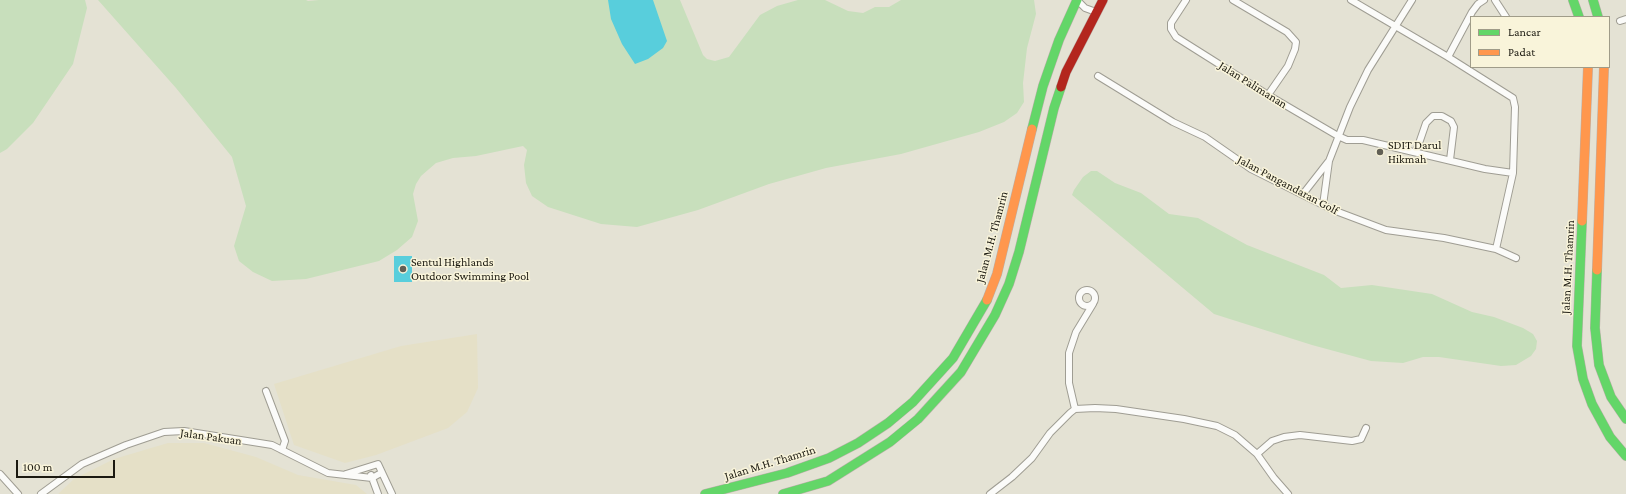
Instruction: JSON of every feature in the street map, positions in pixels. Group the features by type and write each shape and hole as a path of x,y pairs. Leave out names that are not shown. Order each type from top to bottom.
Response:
{"main road":[{"name":"Jalan M.H. Thamrin","path":"705,494 787,473 829,458 888,423 913,402 930,385 952,358 971,330 987,300 997,274 1043,86 1059,40 1077,0"},
{"path":"783,494 828,481 890,442 918,419 940,397 972,355 995,315 1009,284 1030,210 1054,108 1066,72 1103,0"},
{"path":"1573,0 1579,16"},
{"path":"1593,0 1598,16"},
{"name":"Jalan M.H. Thamrin","path":"1588,68 1578,346 1580,366 1592,404 1599,419 1626,456"},
{"path":"1604,68 1595,328 1596,346 1599,365 1611,397 1626,419"}],"street":[{"path":"1077,0 1085,8 1096,12"},
{"name":"Jalan Palimanan","path":"1186,0 1172,20 1171,29 1176,37 1268,95 1338,136 1347,140 1363,140 1513,174"},
{"path":"1233,0 1287,32 1296,42 1295,49 1288,66 1268,95"},
{"path":"1351,0 1448,56 1513,98 1515,107 1513,174 1496,249"},
{"path":"1323,205 1329,161 1338,136 1359,88 1412,0"},
{"path":"1448,56 1472,12 1478,4 1484,0"},
{"path":"1495,0 1505,16"},
{"name":"Jalan Pangandaran Golf","path":"1098,76 1173,122 1205,137 1252,169 1323,205 1386,230 1444,238 1496,249 1516,258"},
{"path":"1416,152 1426,123 1432,116 1442,116 1450,121 1454,127 1450,160"},
{"path":"1303,194 1329,161"},
{"path":"1076,409 1069,383 1069,353 1076,332 1093,304"},
{"path":"266,391 285,441 282,450"},
{"path":"990,494 1021,469 1032,458 1057,424 1076,409 1116,409 1184,419 1217,426 1235,435 1257,454 1274,478 1288,494"},
{"path":"1257,454 1272,441 1284,437 1300,435 1352,441 1361,439 1366,428"},
{"name":"Jalan Pakuan","path":"41,494 82,464 126,445 164,432 184,431 272,445 328,473 372,478"},
{"path":"342,475 378,464 392,494"},
{"path":"368,468 378,494"},
{"path":"372,478 381,473"},
{"path":"0,474 18,494"}],"shaded area":[{"path":"477,334 478,388 467,412 448,428 376,455 345,463 294,445 274,384 401,346"},
{"path":"168,443 204,443 256,457 298,475 356,485 367,494 58,494 74,479 114,459"}],"green space":[{"path":"0,0 85,0 87,8 73,64 33,123 7,149 0,153"},
{"path":"98,0 680,0 703,55 707,59 715,61 729,57 760,15 777,6 798,0 825,0 848,11 863,13 875,7 889,7 901,0 1034,0 1036,14 1027,48 1023,83 1024,102 1017,113 1004,122 979,132 901,154 826,168 769,184 698,210 637,227 601,224 548,207 532,196 526,183 524,165 527,150 523,146 476,156 453,158 436,163 421,176 416,184 413,194 418,221 412,237 397,250 379,261 306,279 272,281 253,272 239,261 234,246 246,206 232,157 176,88"},
{"path":"1091,171 1097,171 1115,183 1141,193 1169,214 1198,218 1247,245 1324,275 1341,288 1372,285 1432,294 1472,312 1494,317 1523,328 1533,334 1537,341 1536,349 1531,356 1516,365 1501,366 1439,357 1423,357 1403,363 1371,361 1312,345 1214,314 1072,195 1083,177"}],"water":[{"path":"608,0 653,0 667,41 663,48 648,59 635,64 622,44 611,19"},
{"name":"Sentul Highlands Outdoor Swimming Pool","path":"394,256 412,256 412,282 394,282"}],"traffic: fast":[{"path":"1032,129 1043,86 1059,40 1077,0"},
{"path":"1573,0 1579,16"},
{"path":"1593,0 1598,16"},
{"path":"783,494 828,481 890,442 918,419 961,372 995,315 1009,284 1019,252 1054,108 1061,87"},
{"path":"1582,221 1577,346 1583,379 1592,404 1610,437 1626,456"},
{"path":"1597,270 1595,328 1599,365 1611,397 1626,419"},
{"path":"705,494 787,473 829,458 858,443 888,423 913,402 953,358 987,300"}],"traffic: slow":[{"path":"1582,221 1588,68"},
{"path":"1597,270 1604,68"},
{"path":"987,300 997,274 1032,129"}],"traffic: jam":[{"path":"1061,87 1066,72 1103,0"}],"place":[{"name":"SDIT Darul Hikmah","path":"1380,152"},
{"name":"Sentul Highlands Outdoor Swimming Pool","path":"403,269"}]}
